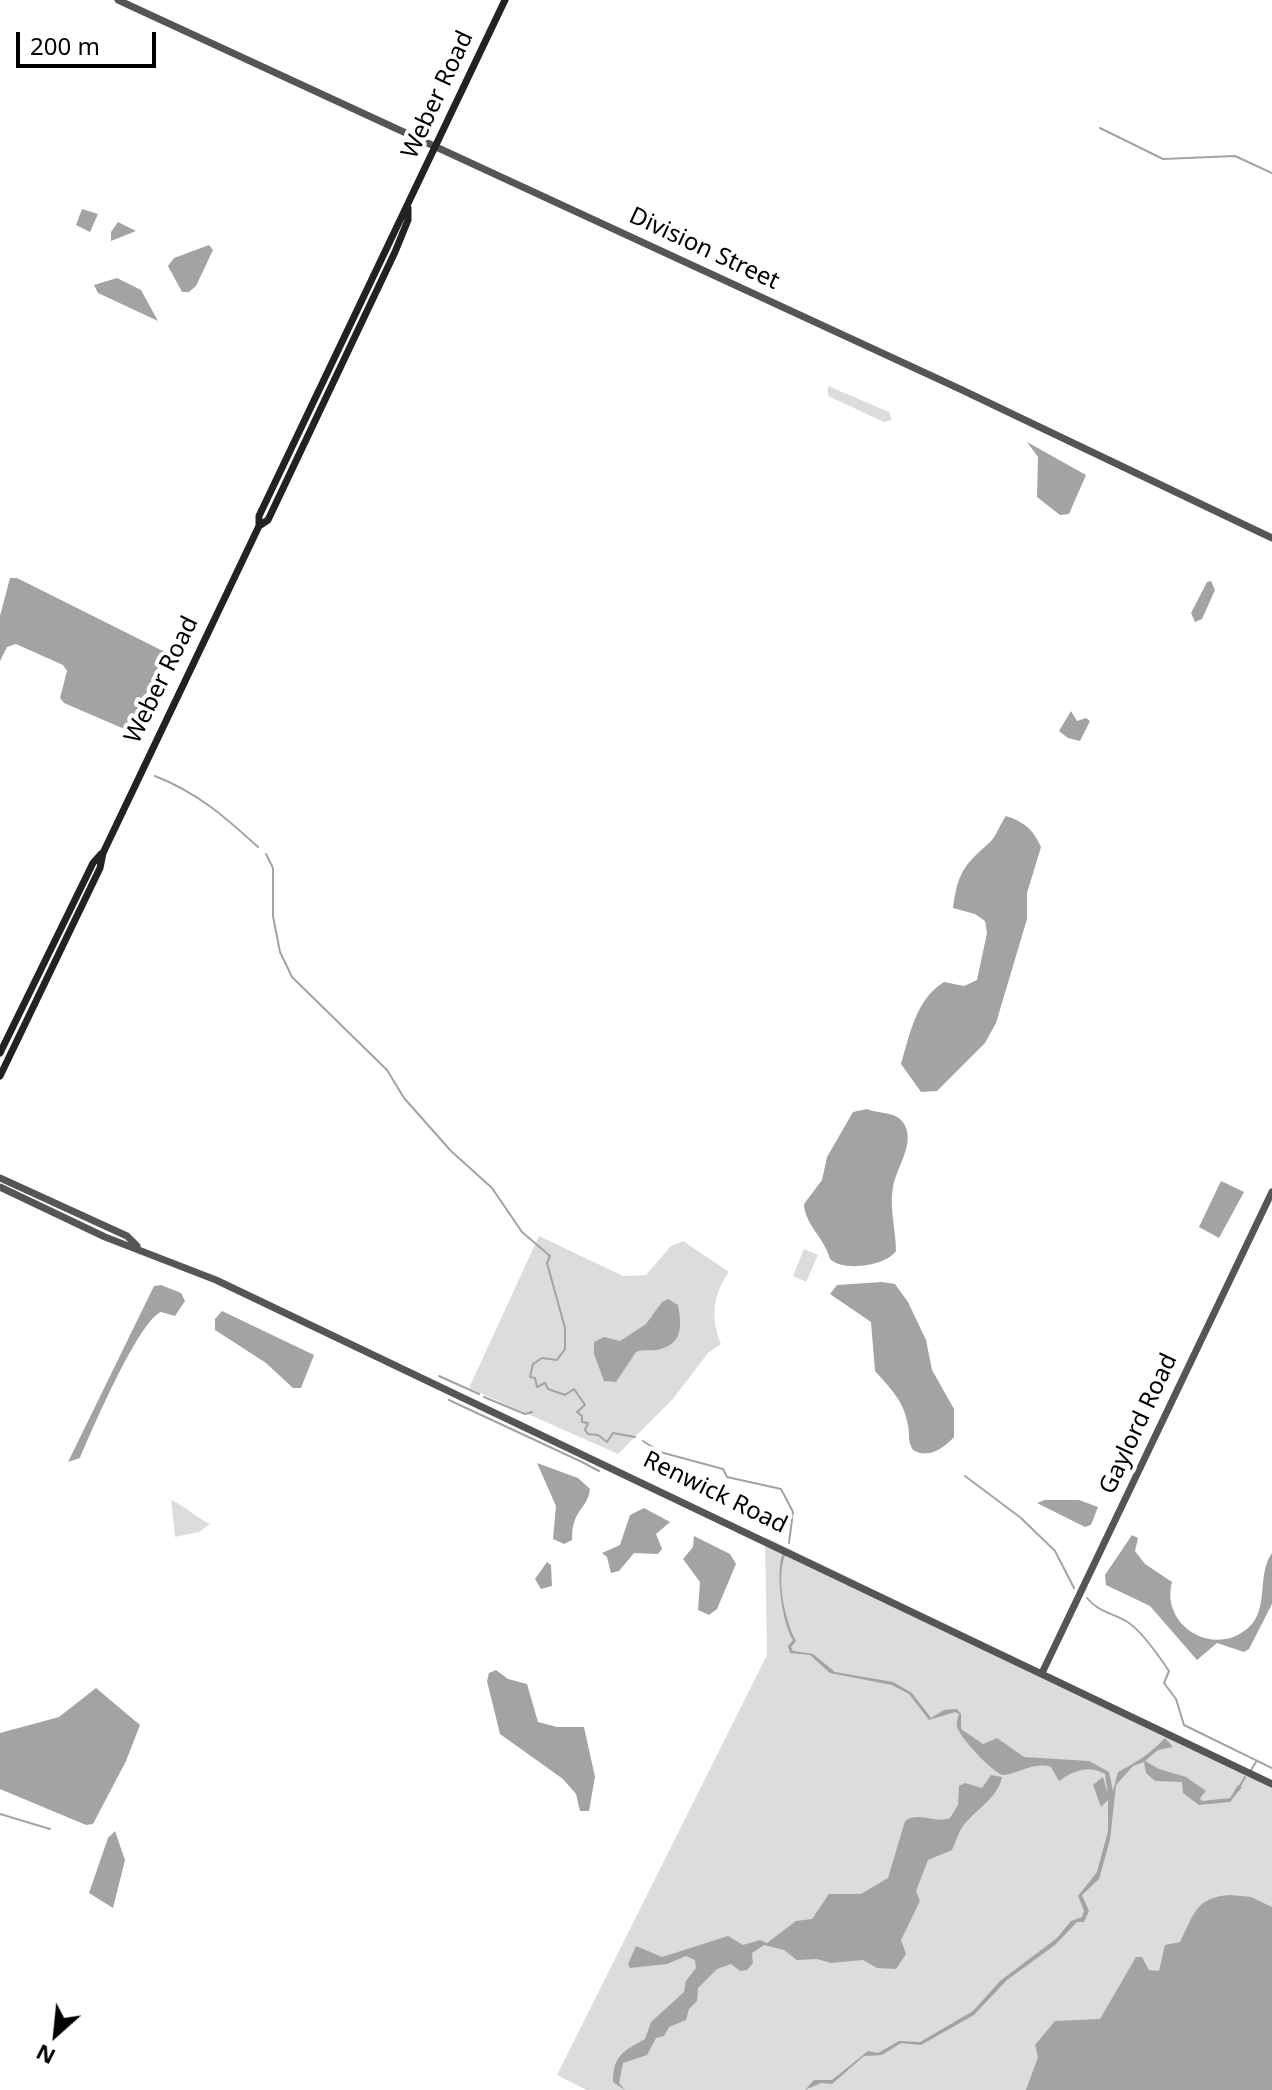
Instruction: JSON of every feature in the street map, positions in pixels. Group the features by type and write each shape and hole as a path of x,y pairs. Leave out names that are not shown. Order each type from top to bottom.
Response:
{"main road":[{"name":"Weber Road","path":"0,1076 259,526 268,520 387,269 408,220 408,208 505,0"},
{"name":"Weber Road","path":"0,1053 93,863 103,853"}],"street":[{"name":"Division Street","path":"118,0 1272,538"},
{"name":"Renwick Road","path":"0,1178 127,1236 137,1247"},
{"name":"Renwick Road","path":"0,1187 105,1237 137,1247 428,1379 1272,1784"},
{"name":"Gaylord Road","path":"1042,1673 1272,1192"}],"shaded area":[{"path":"82,209 98,214 90,232 76,225"},
{"path":"118,222 136,231 111,241 111,232"},
{"path":"209,245 213,250 196,286 189,292 182,292 168,266 174,258"},
{"path":"117,278 141,290 158,321 98,293 94,285"},
{"path":"828,386 889,412 892,420 884,422 828,396"},
{"path":"1027,442 1086,475 1069,514 1060,515 1037,497 1038,457"},
{"path":"10,578 17,578 165,652 129,731 64,703 60,698 67,671 63,665 16,644 7,647 0,661 0,616"},
{"path":"1211,581 1215,590 1202,619 1195,622 1191,613 1207,582"},
{"path":"1071,711 1077,721 1086,718 1090,721 1080,741 1068,738 1059,731"},
{"path":"1006,816 1027,827 1041,847 1027,893 1027,919 996,1023 985,1043 937,1091 921,1092 901,1064 915,1018 934,989 944,982 964,986 977,980 987,933 985,921 975,914 953,908 955,896 963,871 991,840"},
{"path":"867,1109 902,1121 908,1137 892,1195 896,1251 874,1264 844,1265 830,1259 804,1204 822,1180 827,1157 853,1112"},
{"path":"1221,1181 1244,1192 1219,1238 1199,1227"},
{"path":"539,1236 623,1276 646,1275 671,1246 683,1241 729,1272 719,1289 715,1306 715,1325 721,1344 708,1353 672,1400 618,1454 469,1388"},
{"path":"804,1249 818,1255 806,1282 793,1276"},
{"path":"895,1284 908,1302 926,1340 932,1370 954,1409 954,1437 930,1453 913,1450 903,1409 896,1395 875,1371 871,1322 830,1294 837,1285"},
{"path":"161,1285 181,1293 185,1301 175,1316 161,1312 141,1335 116,1378 80,1458 68,1462 154,1286"},
{"path":"668,1299 678,1305 680,1328 676,1339 665,1348 636,1352 616,1382 604,1381 594,1354 594,1342 604,1337 620,1341 646,1324 662,1302"},
{"path":"222,1311 314,1355 301,1388 293,1388 266,1363 215,1330 215,1319"},
{"path":"537,1463 578,1478 590,1489 574,1522 572,1540 564,1544 553,1539 556,1506"},
{"path":"171,1500 210,1524 199,1532 175,1537"},
{"path":"1045,1500 1079,1500 1098,1507 1091,1525 1085,1527 1037,1503"},
{"path":"644,1508 670,1522 656,1534 662,1549 658,1554 634,1553 619,1571 611,1573 607,1557 602,1553 620,1545 630,1515"},
{"path":"1132,1535 1138,1538 1135,1551 1145,1564 1172,1582 1170,1598 1182,1624 1193,1633 1220,1640 1248,1628 1255,1620 1267,1562 1272,1553 1272,1604 1249,1649 1244,1652 1217,1643 1197,1660 1150,1606 1106,1585 1105,1575"},
{"path":"694,1536 730,1554 736,1564 717,1609 709,1615 698,1610 700,1582 683,1559 693,1547"},
{"path":"765,1537 1272,1782 1272,2090 587,2090 557,2075 767,1655"},
{"path":"783,1553 786,1553 781,1586 788,1622 796,1641 791,1647 793,1651 813,1654 835,1672 893,1682 912,1693 931,1718 944,1710 957,1709 961,1714 961,1729 983,1744 997,1738 1024,1757 1089,1761 1109,1772 1113,1791 1118,1772 1143,1757 1165,1738 1173,1747 1158,1750 1145,1761 1186,1777 1206,1791 1200,1798 1202,1801 1230,1798 1238,1785 1242,1787 1230,1802 1199,1805 1183,1793 1182,1782 1155,1781 1146,1773 1144,1762 1133,1766 1116,1785 1110,1840 1099,1879 1082,1895 1089,1911 1084,1922 1077,1922 1055,1945 1007,1980 974,2015 921,2045 901,2043 882,2055 864,2056 832,2084 821,2083 805,2090 814,2080 832,2080 868,2051 878,2053 899,2041 920,2042 973,2011 1000,1981 1057,1938 1071,1921 1082,1917 1084,1911 1078,1896 1097,1872 1108,1831 1108,1800 1101,1807 1093,1785 1103,1777 1108,1795 1105,1774 1093,1769 1075,1772 1059,1781 1051,1767 1044,1766 1003,1775 998,1773 963,1738 957,1726 959,1714 955,1712 929,1720 909,1694 892,1685 830,1673 810,1655 790,1653 788,1646 793,1640 783,1610 780,1584"},
{"path":"547,1562 551,1565 552,1586 541,1589 535,1579"},
{"path":"496,1670 508,1679 527,1684 538,1722 557,1727 584,1727 595,1777 589,1811 580,1811 576,1794 563,1779 500,1734 487,1681 489,1673"},
{"path":"96,1688 140,1725 126,1761 93,1824 86,1825 0,1789 0,1733 59,1717"},
{"path":"991,1775 1002,1777 991,1798 963,1826 952,1850 928,1860 916,1891 920,1901 901,1940 906,1954 896,1969 877,1968 863,1960 831,1963 817,1959 797,1960 784,1950 764,1945 752,1953 753,1963 747,1970 740,1971 731,1964 717,1969 698,1988 697,2001 689,2009 686,2020 669,2027 664,2036 656,2038 647,2055 623,2063 619,2083 625,2090 613,2082 615,2066 621,2055 645,2039 651,2022 684,1992 686,1981 696,1968 695,1960 686,1956 667,1964 630,1968 628,1964 636,1946 662,1957 728,1936 743,1945 760,1940 767,1943 796,1921 812,1919 829,1894 861,1894 888,1878 905,1821 916,1817 950,1818 958,1805 959,1786 965,1783 982,1788"},
{"path":"115,1831 125,1860 113,1908 89,1893 108,1838"},
{"path":"1230,1895 1251,1897 1272,1907 1272,2090 1026,2090 1038,2057 1035,2045 1055,2021 1100,2019 1136,1957 1142,1957 1149,1970 1159,1971 1165,1945 1180,1942 1193,1915 1203,1903"}],"waterway":[{"path":"1100,128 1163,159 1235,156 1272,173"},
{"path":"155,776 210,806 258,847"},
{"path":"266,854 273,868 273,916 280,952 292,977 387,1070 404,1098 451,1151 492,1188 522,1232 550,1256 547,1263 565,1328 565,1349 557,1360 542,1358 533,1364 530,1377 535,1378 537,1387 545,1383 548,1389 565,1395 574,1389 585,1405 577,1412 582,1416 582,1422 588,1423 585,1430 588,1434 598,1435 607,1442 613,1433 635,1437"},
{"path":"439,1376 479,1394"},
{"path":"484,1397 525,1414 532,1412"},
{"path":"449,1400 582,1462"},
{"path":"643,1441 660,1452 723,1469 727,1477 781,1489 793,1512 789,1543"},
{"path":"582,1462 599,1471"},
{"path":"965,1476 1021,1518 1055,1551 1074,1588"},
{"path":"1087,1598 1100,1609 1131,1625 1155,1651 1169,1671 1164,1683 1176,1699 1184,1725 1272,1768"},
{"path":"1251,1770 1256,1762"},
{"path":"1240,1786 1245,1777"},
{"path":"0,1814 50,1829"}]}
